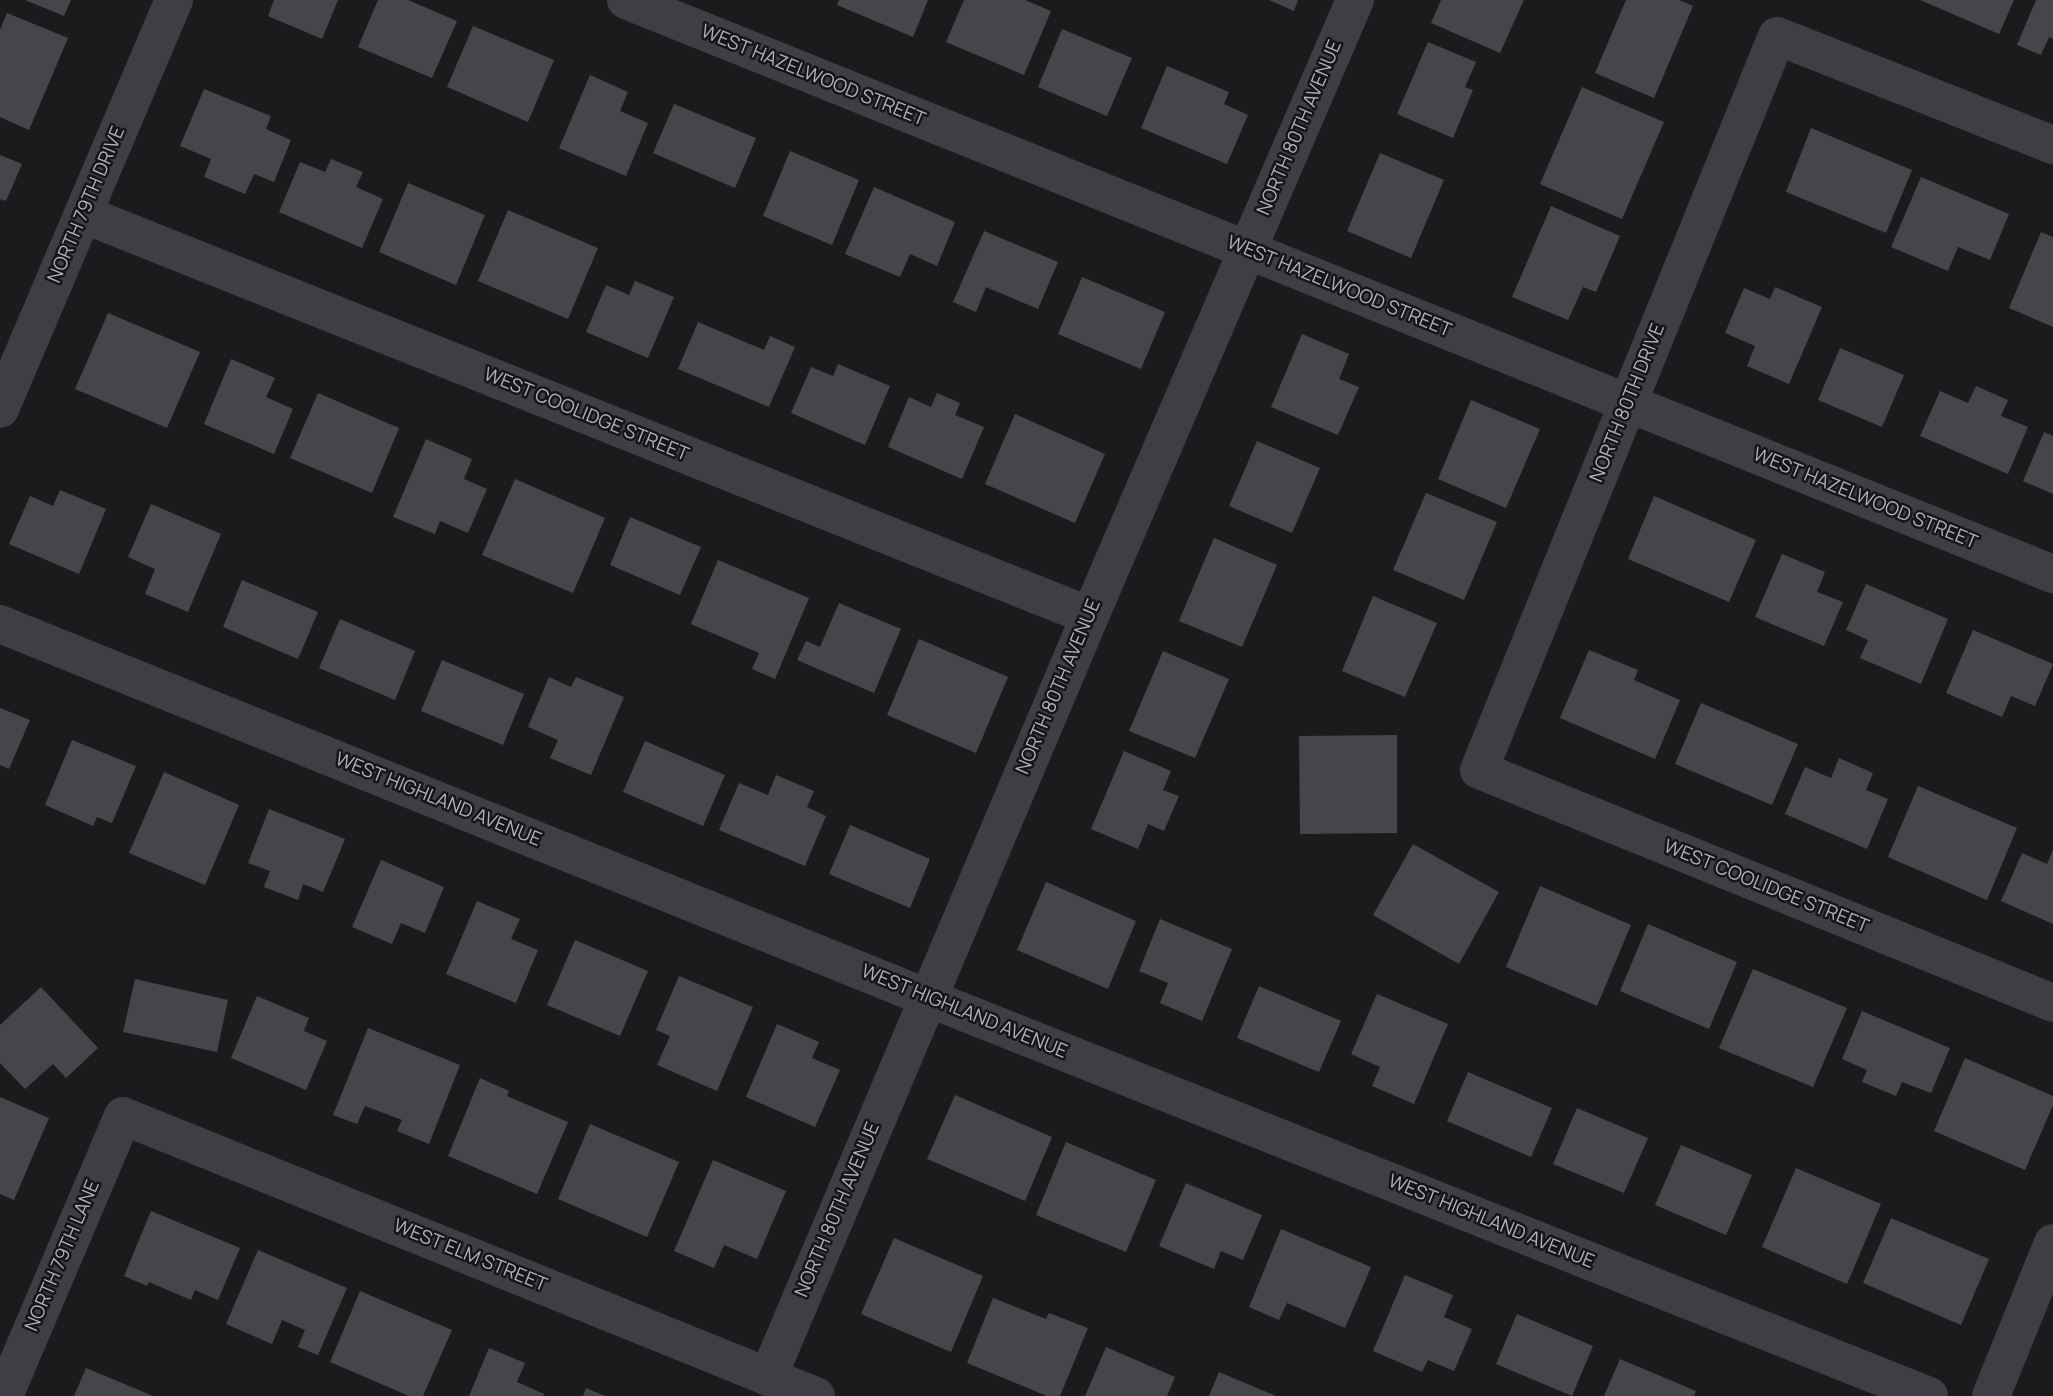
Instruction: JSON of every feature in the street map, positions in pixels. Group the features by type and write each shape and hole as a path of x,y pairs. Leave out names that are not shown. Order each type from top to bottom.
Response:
{"street":[{"name":"NORTH 79TH DRIVE","path":"0,409 174,0"},
{"name":"WEST HAZELWOOD STREET","path":"626,0 2053,574"},
{"name":"NORTH 80TH AVENUE","path":"768,1377 1090,616 1355,0"},
{"name":"NORTH 80TH DRIVE","path":"1479,770 1777,36 2053,145"},
{"name":"WEST COOLIDGE STREET","path":"83,214 1090,616"},
{"name":"WEST HIGHLAND AVENUE","path":"0,624 928,998 1929,1396"},
{"name":"WEST COOLIDGE STREET","path":"1479,770 2053,1003"},
{"name":"WEST ELM STREET","path":"123,1116 816,1396"},
{"name":"NORTH 79TH LANE","path":"4,1396 123,1116"},
{"path":"1991,1396 2053,1243"}],"building":[{"path":"25,0 71,0 64,16"},
{"path":"274,0 338,0 322,39 268,16"},
{"path":"378,0 408,0 457,21 432,78 358,47"},
{"path":"839,0 928,0 913,37 837,5"},
{"path":"964,0 1025,0 1051,11 1024,75 946,42"},
{"path":"1269,0 1298,0 1294,11"},
{"path":"1441,0 1524,0 1500,53 1431,23"},
{"path":"1626,0 1679,0 1693,6 1654,98 1595,73"},
{"path":"1920,0 2014,0 1999,34"},
{"path":"2036,0 2053,0 2053,39 2049,37 2041,55 2017,45"},
{"path":"7,13 68,38 29,130 0,117 0,30"},
{"path":"473,26 554,60 528,122 447,87"},
{"path":"1062,29 1132,58 1107,116 1038,87"},
{"path":"1428,42 1476,62 1465,87 1473,90 1453,138 1397,114"},
{"path":"1167,66 1229,92 1224,104 1248,115 1227,164 1141,128"},
{"path":"590,75 628,92 620,111 648,123 626,176 559,148"},
{"path":"1582,87 1664,122 1622,219 1540,184"},
{"path":"204,89 271,116 266,129 291,140 274,182 254,174 245,194 204,177 211,159 180,146"},
{"path":"674,104 756,138 735,188 653,153"},
{"path":"1811,128 1912,170 1886,233 1786,192"},
{"path":"790,151 859,180 832,245 763,216"},
{"path":"1380,153 1444,180 1411,258 1347,231"},
{"path":"0,155 22,164 6,201 0,199"},
{"path":"331,159 363,172 356,187 383,199 362,248 279,212 300,162 325,172"},
{"path":"1921,177 2009,214 1990,260 1958,247 1948,271 1891,247"},
{"path":"408,183 485,215 456,285 379,252"},
{"path":"874,187 955,222 937,266 910,254 900,277 845,254"},
{"path":"1551,206 1620,236 1596,292 1583,287 1568,320 1512,297"},
{"path":"508,210 598,248 568,319 478,281"},
{"path":"984,231 1058,262 1038,309 986,287 976,312 953,302"},
{"path":"2041,232 2053,237 2053,327 2009,308"},
{"path":"1082,277 1165,312 1141,369 1058,334"},
{"path":"635,281 674,297 648,358 586,332 606,285 629,295"},
{"path":"1775,287 1822,307 1789,384 1747,366 1755,346 1725,333 1744,288 1770,299"},
{"path":"108,313 200,352 167,428 75,389"},
{"path":"698,322 764,350 770,336 795,347 769,407 678,369"},
{"path":"1302,334 1349,354 1339,379 1359,387 1338,435 1271,407"},
{"path":"1840,348 1904,375 1882,427 1818,400"},
{"path":"231,359 275,378 266,397 293,409 274,454 204,424"},
{"path":"838,364 890,386 865,445 791,413 811,367 833,376"},
{"path":"1976,386 2008,400 2001,416 2028,427 2008,474 1920,436 1940,391 1968,403"},
{"path":"318,393 399,428 372,493 290,458"},
{"path":"937,393 960,403 955,415 984,427 962,479 888,447 909,397 931,407"},
{"path":"1471,400 1540,429 1506,508 1438,479"},
{"path":"1015,414 1105,454 1075,523 985,484"},
{"path":"2044,432 2053,436 2053,494 2023,481"},
{"path":"426,439 472,459 464,479 487,489 468,533 440,521 435,534 393,517"},
{"path":"1257,441 1320,468 1292,533 1229,506"},
{"path":"515,479 605,518 573,593 482,555"},
{"path":"60,490 106,509 79,574 9,544 30,496 53,506"},
{"path":"1426,493 1497,522 1464,600 1393,570"},
{"path":"1654,496 1756,540 1729,602 1628,559"},
{"path":"151,504 221,534 188,612 145,594 155,569 128,557"},
{"path":"630,517 701,547 680,595 610,565"},
{"path":"1214,538 1277,565 1242,647 1179,621"},
{"path":"1782,554 1825,572 1817,592 1843,602 1824,646 1755,617"},
{"path":"718,560 809,598 775,679 752,669 759,653 691,624"},
{"path":"242,580 318,612 298,659 223,627"},
{"path":"1866,584 1948,619 1921,684 1860,658 1868,640 1846,630"},
{"path":"1373,596 1437,623 1405,697 1342,671"},
{"path":"839,603 901,629 874,693 797,660 806,641 820,647"},
{"path":"340,619 415,651 395,700 319,668"},
{"path":"1973,630 2053,664 2035,706 2011,696 2002,717 1946,693"},
{"path":"919,639 1008,677 976,753 887,715"},
{"path":"1589,650 1638,670 1634,680 1680,700 1655,759 1560,718"},
{"path":"1163,651 1229,679 1195,758 1129,731"},
{"path":"442,660 524,694 503,745 421,711"},
{"path":"549,677 571,687 576,677 624,697 591,775 550,758 558,740 528,727"},
{"path":"1701,703 1798,744 1772,805 1675,764"},
{"path":"0,708 30,720 9,769 0,765"},
{"path":"1397,735 1397,833 1300,834 1299,736"},
{"path":"72,740 136,766 112,823 97,817 93,826 45,805"},
{"path":"645,741 725,775 703,826 623,792"},
{"path":"1124,751 1171,771 1163,790 1179,796 1164,831 1148,824 1138,849 1091,829"},
{"path":"1839,758 1873,773 1866,790 1888,799 1867,849 1785,814 1805,767 1831,778"},
{"path":"164,772 239,805 205,885 129,853"},
{"path":"776,775 814,791 807,807 826,816 805,866 719,830 739,783 768,795"},
{"path":"1918,786 2017,828 1987,900 1888,857"},
{"path":"269,809 345,839 323,892 303,884 298,900 264,887 270,871 248,863"},
{"path":"850,825 930,859 910,908 829,874"},
{"path":"1413,844 1499,892 1459,964 1373,915"},
{"path":"2053,849 2053,924 2001,901 2022,853 2047,864"},
{"path":"381,860 444,887 425,933 401,923 392,944 352,927"},
{"path":"1046,882 1136,921 1108,989 1017,950"},
{"path":"1540,886 1631,925 1597,1006 1506,967"},
{"path":"477,901 520,919 511,939 538,950 516,1003 446,974"},
{"path":"1160,919 1232,949 1202,1021 1160,1003 1168,983 1139,971"},
{"path":"1648,924 1737,962 1709,1029 1620,991"},
{"path":"575,940 648,971 620,1036 547,1005"},
{"path":"1753,969 1847,1008 1813,1087 1719,1048"},
{"path":"679,976 753,1007 717,1091 657,1065 670,1036 656,1030"},
{"path":"135,979 228,1000 217,1052 123,1032"},
{"path":"1259,986 1341,1021 1319,1072 1237,1038"},
{"path":"41,987 98,1048 66,1078 53,1064 25,1089 0,1063 0,1025"},
{"path":"1377,994 1448,1024 1414,1104 1372,1086 1380,1067 1351,1054"},
{"path":"257,996 309,1018 304,1031 327,1041 306,1090 231,1058"},
{"path":"1862,1011 1950,1048 1931,1093 1902,1082 1896,1096 1862,1082 1867,1070 1842,1059"},
{"path":"777,1024 819,1042 812,1058 840,1070 815,1127 746,1097"},
{"path":"368,1028 460,1065 429,1144 397,1131 402,1120 365,1106 357,1124 333,1115"},
{"path":"1965,1058 2053,1096 2053,1105 2025,1170 1934,1131"},
{"path":"1468,1072 1552,1108 1531,1157 1447,1121"},
{"path":"480,1078 509,1091 507,1096 568,1122 537,1194 448,1156"},
{"path":"955,1095 1052,1137 1025,1201 927,1159"},
{"path":"0,1097 49,1118 14,1200 0,1194"},
{"path":"1577,1108 1648,1138 1624,1193 1553,1164"},
{"path":"590,1124 679,1162 647,1237 558,1199"},
{"path":"1066,1142 1156,1180 1126,1252 1036,1215"},
{"path":"1681,1145 1752,1175 1726,1235 1655,1205"},
{"path":"713,1160 786,1191 757,1259 724,1245 714,1268 674,1251"},
{"path":"1796,1168 1881,1204 1847,1284 1762,1247"},
{"path":"1186,1183 1262,1215 1243,1260 1221,1251 1214,1269 1159,1246"},
{"path":"151,1211 240,1248 218,1300 195,1290 191,1300 149,1282 147,1286 124,1276"},
{"path":"1891,1218 1989,1259 1961,1325 1863,1283"},
{"path":"1281,1229 1371,1267 1345,1328 1287,1303 1279,1320 1249,1307"},
{"path":"894,1238 983,1276 951,1352 861,1314"},
{"path":"258,1250 347,1288 318,1355 298,1347 305,1330 282,1320 272,1344 226,1324"},
{"path":"1405,1275 1453,1295 1444,1317 1472,1329 1454,1371 1428,1360 1422,1372 1373,1351"},
{"path":"360,1291 452,1330 423,1396 409,1396 330,1362"},
{"path":"993,1298 1046,1319 1049,1313 1088,1328 1060,1396 1047,1396 967,1363"},
{"path":"1517,1314 1593,1346 1572,1396 1496,1364"},
{"path":"1106,1347 1175,1377 1167,1396 1085,1396"},
{"path":"489,1348 525,1363 517,1382 544,1394 543,1396 469,1396"},
{"path":"1620,1359 1696,1391 1694,1396 1604,1396"},
{"path":"86,1368 153,1396 74,1396"},
{"path":"1219,1372 1276,1396 1209,1396"},
{"path":"586,1388 605,1396 583,1396"}]}
